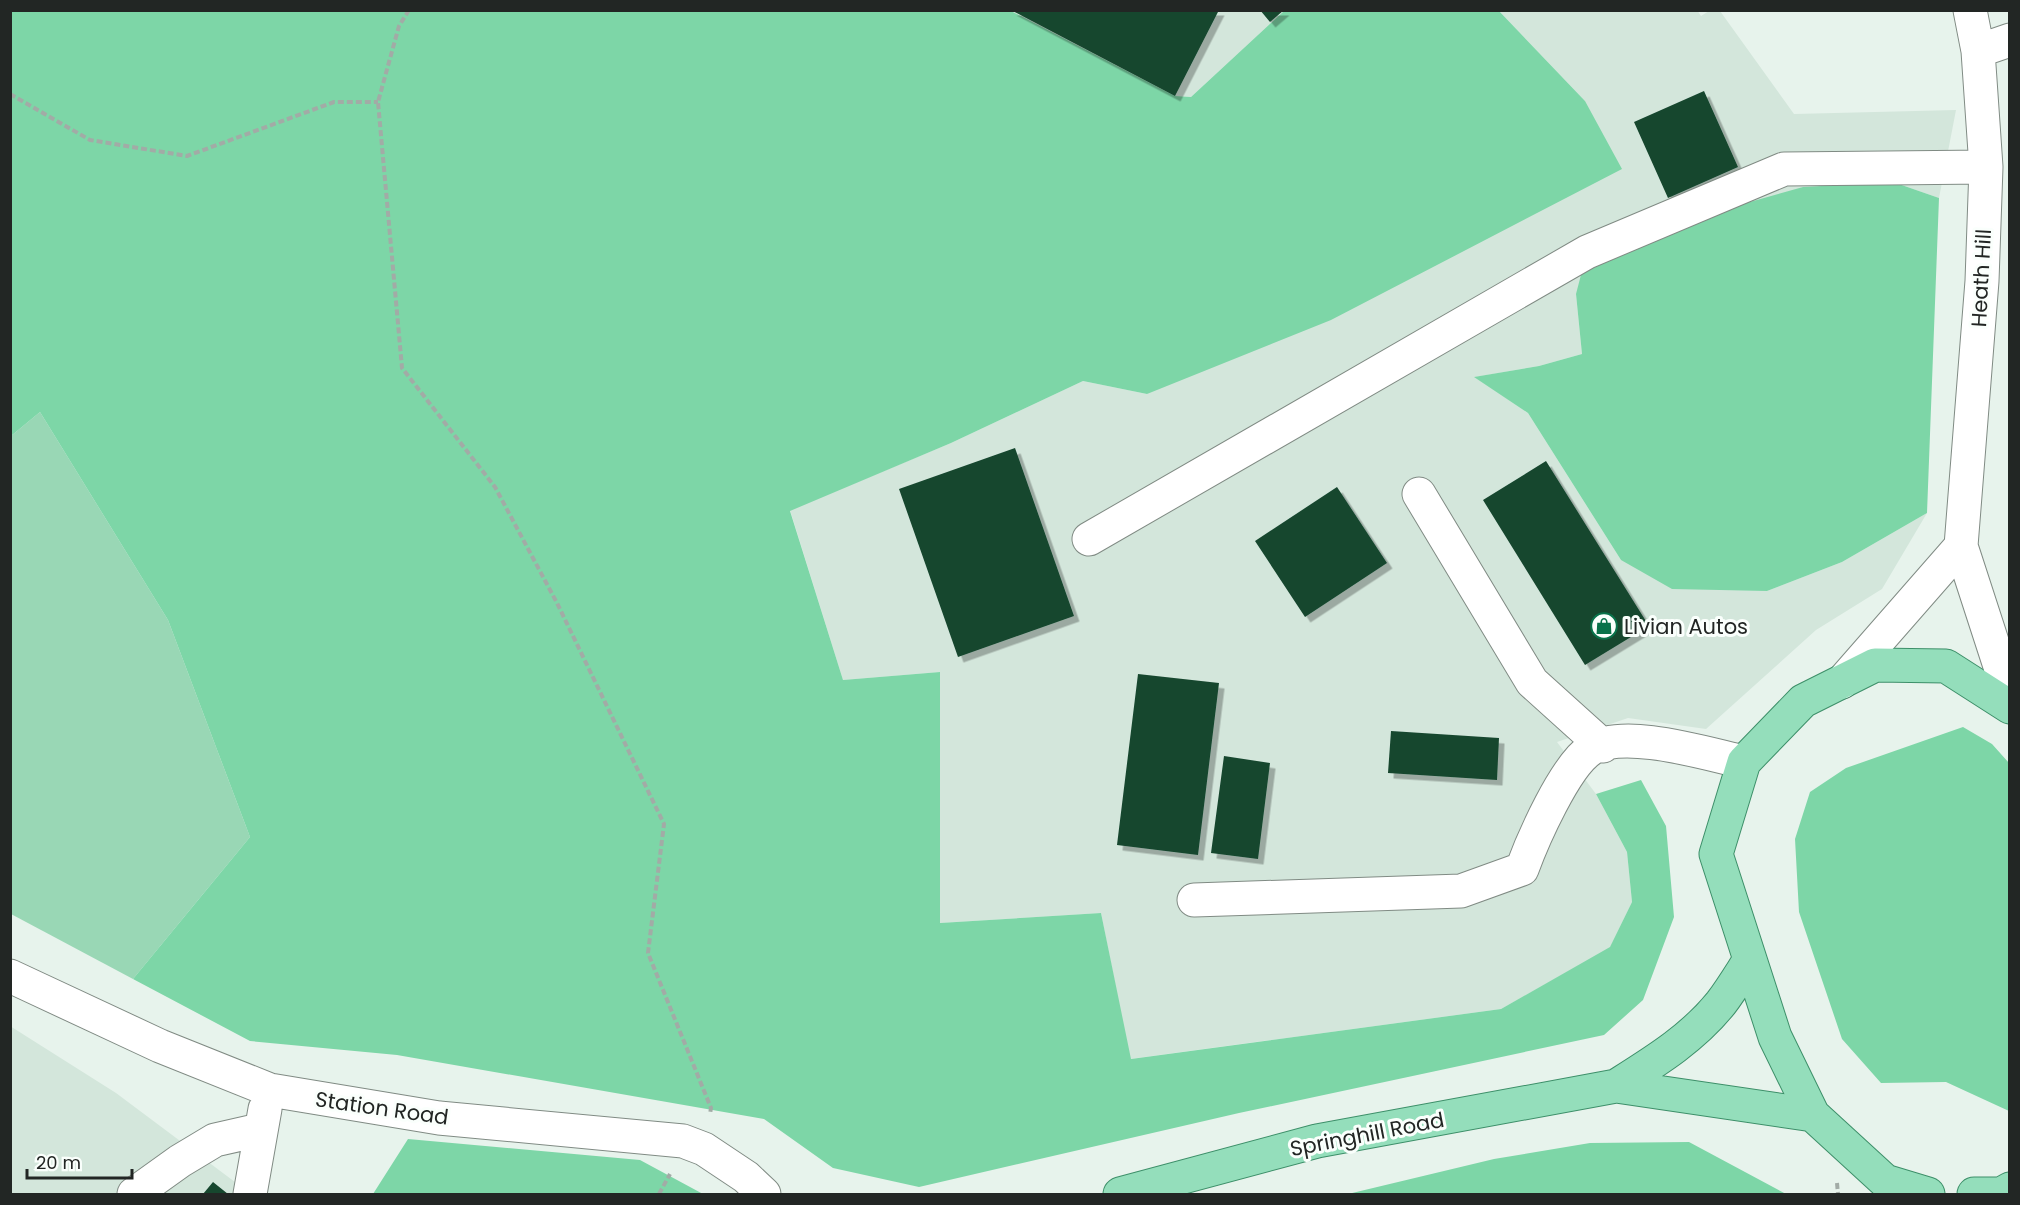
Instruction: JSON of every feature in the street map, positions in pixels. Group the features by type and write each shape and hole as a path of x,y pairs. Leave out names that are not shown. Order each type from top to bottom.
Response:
{"main road":[{"path":"1928,1194 1885,1181 1813,1115 1775,1036 1716,854 1744,762 1803,701 1875,665 1946,666 2010,707"},
{"name":"Springhill Road","path":"1616,1086 1661,1058 1691,1035 1720,1004 1749,961"},
{"name":"Springhill Road","path":"1120,1194 1317,1141 1616,1086 1813,1115"},
{"path":"1974,1194 2001,1194 2010,1189"}],"street":[{"name":"Heath Hill","path":"1970,10 1978,51 1986,167 1982,281 1961,546 2010,697"},
{"path":"1978,51 2010,40"},
{"path":"1089,538 1587,252 1784,169 1986,167"},
{"path":"1419,494 1532,682 1603,746"},
{"path":"1842,682 1961,546"},
{"path":"1194,900 1461,891 1497,880 1522,869 1539,824 1577,764 1591,749 1646,741 1744,762"},
{"name":"Station Road","path":"10,976 160,1046 270,1090 439,1118 683,1141 704,1149 746,1177 762,1194"},
{"path":"250,1194 254,1182 259,1130 270,1090"},
{"path":"134,1194 180,1161 215,1140 259,1130"}],"path":[{"path":"410,10 399,26 378,102 402,368 495,487 557,603 664,824 648,953 711,1108 710,1118"},
{"path":"10,94 90,140 187,156 334,102 378,102"},
{"path":"659,1194 673,1169"},
{"path":"1837,1178 1846,1183"}],"shaded area":[{"path":"1697,10 1701,16 1709,11 1720,11 1794,114 1956,110 1939,198 1893,182 1803,187 1576,294 1582,354 1539,366 1475,377 1528,413 1621,560 1767,591 1842,562 1927,513 1882,589 1816,630 1706,729 1628,718 1557,742 1596,794 1627,852 1632,902 1610,948 1501,1009 1130,1059 1101,913 940,923 940,672 843,680 790,510 951,443 1083,381 1147,394 1585,101 1499,11"},
{"path":"1009,11 1284,11 1191,97 1175,96"},
{"path":"10,1026 116,1093 251,1194 11,1194"}],"green space":[{"path":"11,11 1011,11 1175,96 1191,97 1284,11 1499,11 1585,101 1622,169 1331,320 1147,394 1083,381 951,443 790,511 843,680 940,672 940,923 1101,913 1131,1059 1501,1009 1610,947 1632,902 1627,852 1596,794 1641,780 1666,826 1674,917 1643,1000 1604,1035 1239,1113 919,1187 833,1168 764,1119 397,1055 250,1041 133,979 250,837 168,620 40,412 11,436"},
{"path":"1893,182 1939,198 1927,513 1842,562 1767,591 1672,589 1621,560 1528,413 1474,377 1539,366 1582,354 1576,294 1582,271 1707,214 1803,187"},
{"path":"40,412 168,620 250,837 133,979 11,914 11,436"},
{"path":"1963,727 1992,744 2009,763 2009,1111 1946,1082 1881,1083 1842,1039 1799,912 1795,839 1810,792 1846,768"},
{"path":"408,1139 640,1160 703,1194 373,1194"},
{"path":"1689,1142 1786,1194 1348,1194 1494,1159 1590,1143"}],"building":[{"path":"1011,10 1219,10 1175,96"},
{"path":"1260,10 1284,10 1270,22"},
{"path":"1704,91 1738,167 1668,198 1634,122"},
{"path":"1015,448 1074,616 958,657 899,489"},
{"path":"1546,461 1649,626 1585,665 1483,500"},
{"path":"1337,487 1387,563 1305,617 1255,541"},
{"path":"1138,674 1219,683 1198,855 1117,845"},
{"path":"1391,731 1499,738 1497,780 1388,773"},
{"path":"1224,756 1270,763 1258,859 1211,853"},
{"path":"213,1182 228,1194 203,1194"}],"place":[{"name":"Livian Autos","path":"1604,626"}]}
